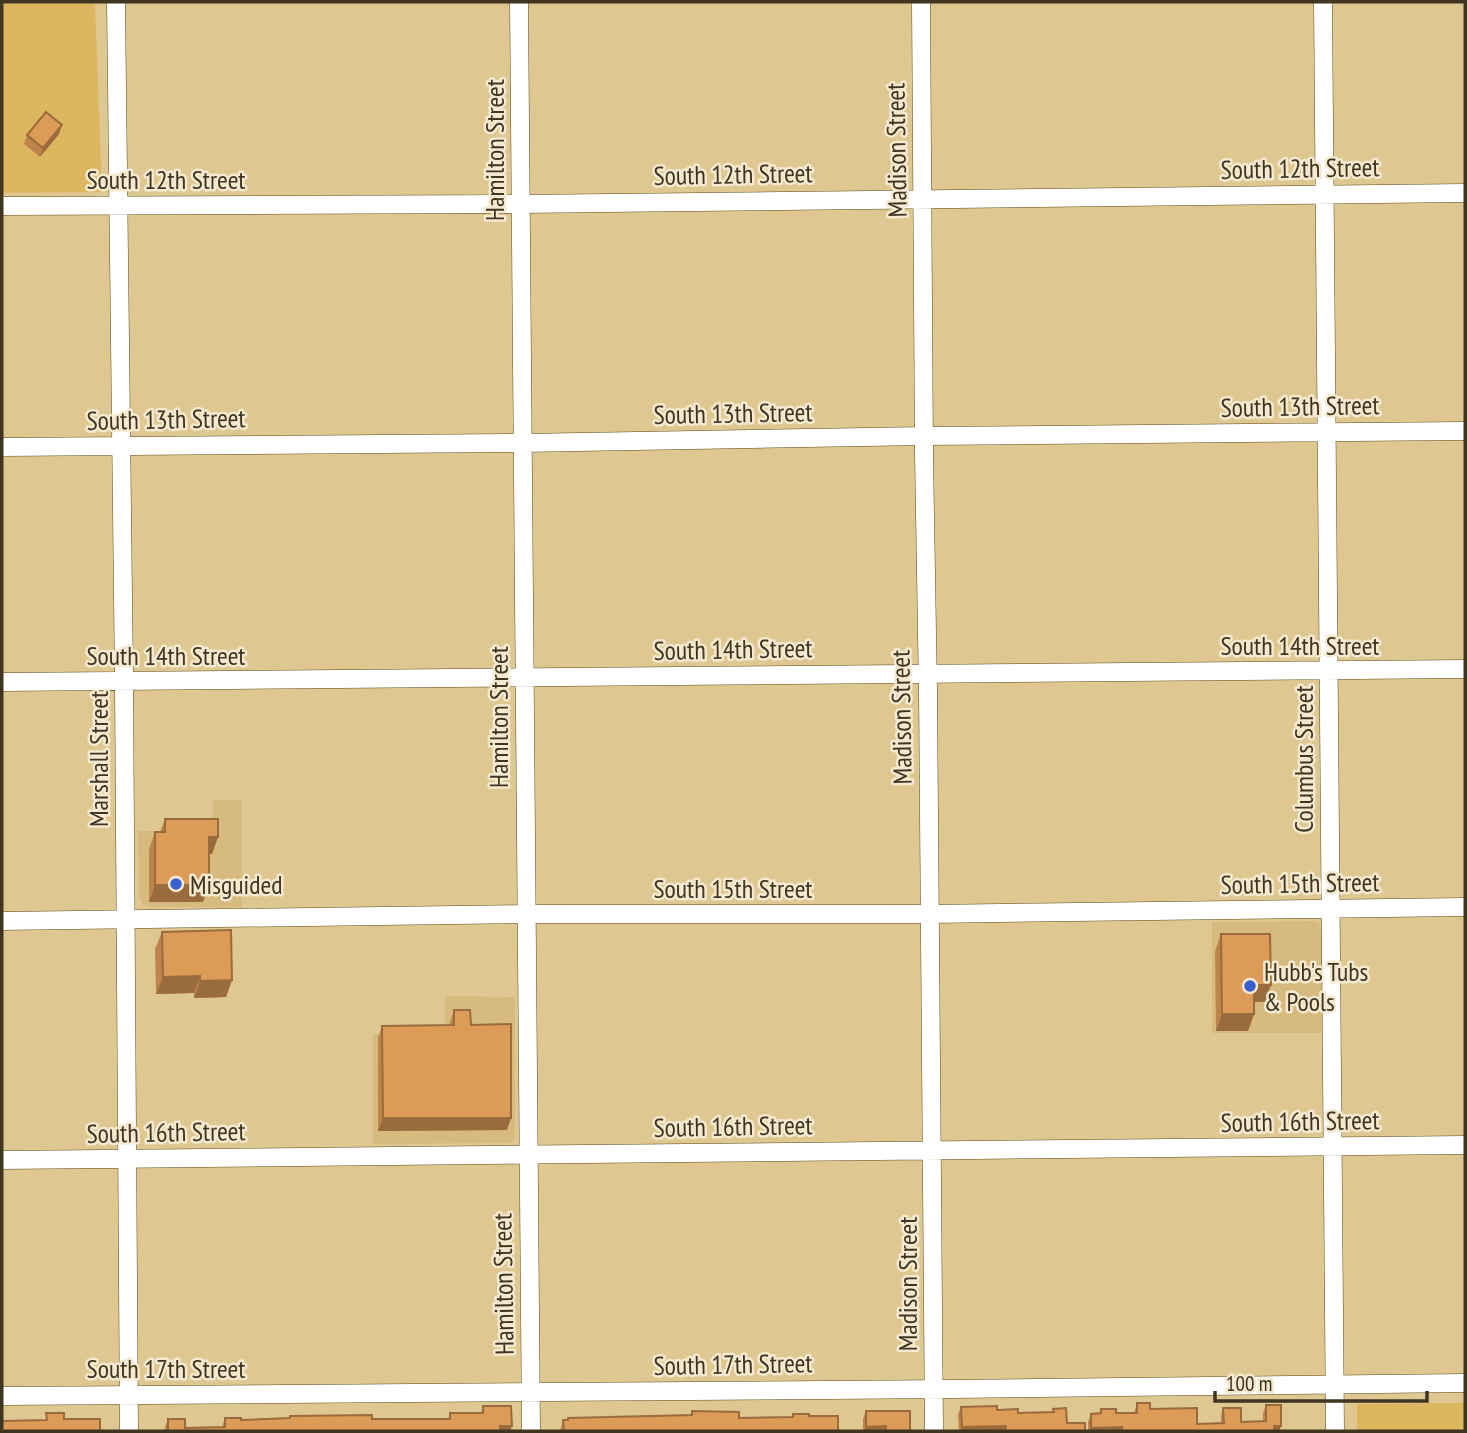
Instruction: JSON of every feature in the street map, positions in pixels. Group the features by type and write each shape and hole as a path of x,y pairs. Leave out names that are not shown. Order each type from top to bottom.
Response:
{"street":[{"name":"Marshall Street","path":"116,2 129,1431"},
{"name":"Hamilton Street","path":"519,2 531,1431"},
{"name":"Madison Street","path":"921,2 934,1431"},
{"name":"Columbus Street","path":"1323,2 1335,1431"},
{"name":"South 12th Street","path":"2,206 520,204 1465,193"},
{"name":"South 13th Street","path":"2,447 1465,431"},
{"name":"South 14th Street","path":"2,682 1465,669"},
{"name":"South 15th Street","path":"2,921 1465,907"},
{"name":"South 16th Street","path":"2,1160 1465,1145"},
{"name":"South 17th Street","path":"2,1396 1465,1383"}],"shaded area":[{"path":"2,2 95,2 102,192 2,193"},
{"path":"213,800 242,800 242,907 143,905 139,895 138,831 212,831"},
{"path":"1212,922 1319,923 1322,932 1322,1033 1212,1033"},
{"path":"445,996 515,997 513,1140 509,1143 373,1144 373,1034 445,1034"},
{"path":"1465,1403 1465,1431 1357,1431 1357,1404"}],"building":[{"path":"46,112 62,125 43,148 27,135"},
{"name":"Misguided","path":"165,819 218,819 218,837 209,837 209,885 155,885 155,832 165,832"},
{"path":"231,930 232,980 200,981 200,976 163,977 162,932"},
{"path":"1221,934 1270,934 1271,985 1254,985 1254,1014 1222,1014"},
{"path":"454,1010 470,1010 471,1025 511,1024 511,1118 383,1118 382,1026 454,1025"},
{"path":"1137,1403 1150,1403 1150,1409 1197,1408 1197,1424 1224,1423 1223,1408 1241,1408 1241,1422 1266,1421 1266,1405 1281,1405 1281,1426 1274,1426 1274,1431 1122,1431 1122,1427 1091,1428 1091,1414 1101,1413 1101,1409 1116,1409 1116,1413 1137,1413"},
{"path":"483,1406 511,1406 512,1426 500,1426 500,1431 168,1431 168,1419 185,1419 185,1428 225,1427 225,1418 241,1420 290,1416 372,1415 372,1419 450,1419 450,1413 483,1413"},
{"path":"997,1406 997,1410 1018,1409 1018,1413 1054,1412 1053,1409 1066,1408 1067,1423 1085,1423 1085,1431 1006,1431 1006,1426 962,1427 961,1407"},
{"path":"692,1411 739,1412 739,1418 793,1417 793,1414 838,1416 838,1431 564,1431 563,1420 568,1418 692,1415"},
{"path":"866,1411 910,1411 910,1431 886,1431 886,1426 866,1427"},
{"path":"46,1413 64,1413 64,1419 100,1419 100,1431 2,1431 2,1421 47,1420"}],"place":[{"name":"Misguided","path":"176,884"},
{"name":"Hubb's Tubs & Pools","path":"1250,986"}]}
